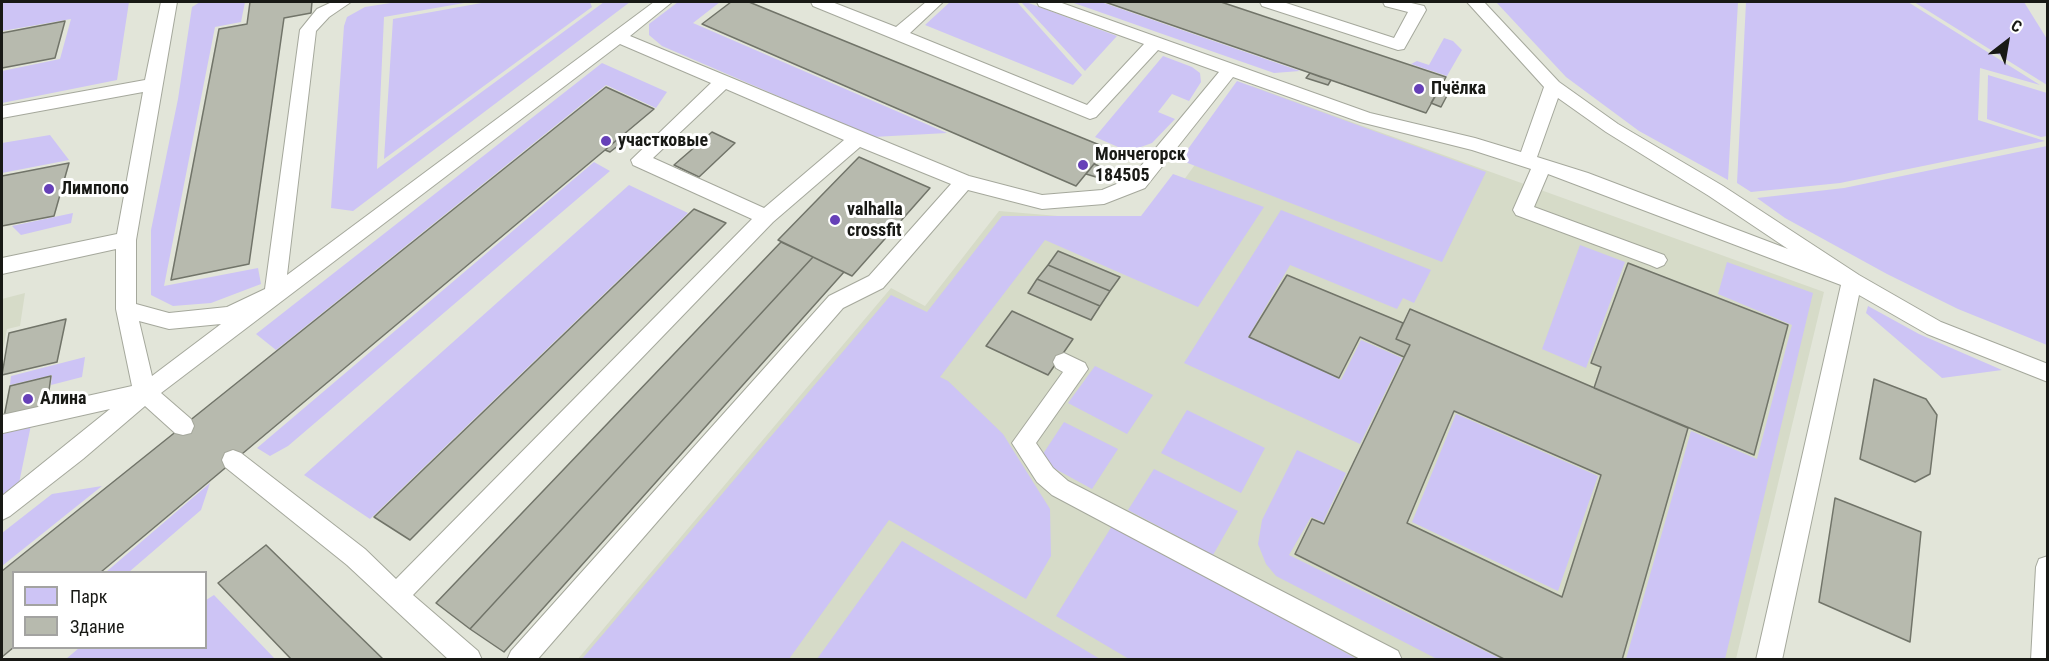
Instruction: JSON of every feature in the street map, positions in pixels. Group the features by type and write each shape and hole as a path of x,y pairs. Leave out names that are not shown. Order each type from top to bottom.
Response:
{"lane":[{"path":"169,2 126,240 126,309 144,393 183,426"},
{"path":"275,294 308,30 323,13 343,2"},
{"path":"2,509 75,452 144,393 664,2"},
{"path":"819,2 1090,113 1156,42"},
{"path":"899,34 935,2"},
{"path":"1045,2 1366,118 1475,144 1581,178 1852,281"},
{"path":"1268,2 1398,45 1418,10 1391,2"},
{"path":"1313,17 1324,2"},
{"path":"1475,2 1553,86 1612,128 1716,191 1852,281 1934,328 2048,373"},
{"path":"619,37 964,182 1042,202 1104,197 1138,183 1230,70"},
{"path":"723,82 639,160 766,217"},
{"path":"2,112 153,84"},
{"path":"1553,86 1523,210 1657,260"},
{"path":"396,596 766,217 858,139"},
{"path":"520,660 836,302 876,282 964,182"},
{"path":"2,266 126,240"},
{"path":"1769,660 1852,281"},
{"path":"126,309 169,321 200,319 230,315 275,294"},
{"path":"1065,362 1077,369 1023,443 1045,476 1060,488 1389,660"},
{"path":"3,424 144,393"},
{"path":"233,460 356,557 396,596 469,660"},
{"path":"2044,660 2048,567"}],"shaded area":[{"path":"1252,86 1824,292 1736,659 577,660 891,288 925,306 999,211 1152,224"},
{"path":"25,293 20,326 7,329 2,355 2,299"}],"green space":[{"path":"2,2 129,2 117,80 2,103 2,71 60,59 71,19 2,31"},
{"path":"200,2 245,2 241,22 215,27 164,286 258,268 261,284 211,303 173,306 151,295 151,230 178,99 192,7"},
{"path":"397,2 470,2 384,17 377,169 604,2 630,2 353,211 331,208 344,26 347,17 365,7"},
{"path":"487,2 590,2 592,7 384,159 393,19"},
{"path":"678,2 720,2 693,23 947,133 873,137 662,46 649,35 649,24"},
{"path":"950,2 1017,2 1082,75 1073,85 925,25"},
{"path":"1021,2 1026,2 1117,36 1085,71"},
{"path":"1071,2 1101,2 1300,71 1274,73"},
{"path":"1496,2 1738,2 1728,180 1639,131 1566,77"},
{"path":"1746,2 1908,2 2040,85 1980,68 1978,120 2045,141 1840,183 1751,192 1737,183"},
{"path":"1914,2 2024,2 2047,39 2047,85"},
{"path":"1444,38 1453,41 1462,50 1447,76 1411,64 1417,61 1429,65"},
{"path":"1163,56 1192,67 1200,73 1201,82 1189,101 1172,94 1158,112 1175,119 1152,143 1138,148 1125,150 1095,137"},
{"path":"602,63 667,92 656,108 606,85 276,350 256,334"},
{"path":"1988,75 2047,93 2047,136 2041,137 1987,119"},
{"path":"1237,81 1486,172 1442,262 1180,160"},
{"path":"50,135 69,160 2,173 2,143"},
{"path":"2047,146 2047,345 1958,309 1887,274 1785,218 1757,198 1844,188"},
{"path":"594,162 610,171 288,446 270,456 257,448"},
{"path":"1173,174 1264,207 1198,307 1045,240 940,377 948,381 1003,434 1050,509 1051,556 1026,599 889,520 789,659 582,659 891,295 927,312 1002,216 1141,216"},
{"path":"629,185 688,213 370,519 304,475"},
{"path":"1281,210 1431,270 1414,303 1403,298 1397,309 1290,265 1248,337 1341,380 1361,340 1402,358 1360,444 1184,363"},
{"path":"73,213 71,223 21,235 12,226"},
{"path":"1580,245 1625,262 1586,368 1542,349"},
{"path":"1727,262 1813,293 1725,659 1626,659 1691,431 1757,459 1792,325 1718,294"},
{"path":"1868,306 1919,334 2002,370 1942,378 1866,313"},
{"path":"85,357 82,377 51,385 52,375 10,385 11,376"},
{"path":"1095,366 1153,395 1127,434 1068,403"},
{"path":"1187,410 1265,448 1241,493 1161,453"},
{"path":"1456,414 1598,476 1558,591 1412,522"},
{"path":"1064,422 1118,449 1092,489 1039,460"},
{"path":"31,425 18,488 2,500 2,433"},
{"path":"1297,450 1346,473 1323,522 1311,517 1289,555 1501,659 1437,659 1276,576 1266,564 1258,544 1262,520"},
{"path":"1154,469 1238,511 1213,555 1128,510"},
{"path":"210,483 201,510 130,571 107,571"},
{"path":"102,486 2,566 2,533 52,494"},
{"path":"1112,526 1357,659 1129,659 1056,616"},
{"path":"902,541 1033,619 1100,659 817,659"},
{"path":"214,595 275,659 66,659 78,649 207,649 207,599"}],"building":[{"path":"250,2 312,2 311,13 284,18 249,264 171,280 219,29 247,24"},
{"path":"731,2 749,2 1107,148 1076,186 702,24"},
{"path":"1105,2 1221,2 1446,77 1426,113"},
{"path":"65,21 55,58 2,68 2,33"},
{"path":"1310,73 1331,80 1328,85 1306,78"},
{"path":"606,87 654,109 102,571 12,571 12,649 2,657 2,571"},
{"path":"1440,87 1450,90 1441,107 1431,103"},
{"path":"712,132 735,143 699,177 674,165"},
{"path":"619,138 624,141 610,152 605,150"},
{"path":"859,157 930,188 852,276 778,240"},
{"path":"69,163 54,216 2,226 2,176"},
{"path":"1094,164 1104,168 1096,177 1086,174"},
{"path":"694,209 726,223 410,540 374,517"},
{"path":"781,242 813,257 470,629 436,603"},
{"path":"1058,251 1120,277 1110,291 1048,265"},
{"path":"813,257 844,272 504,652 470,629"},
{"path":"1628,263 1788,325 1754,455 1594,388 1601,367 1591,363"},
{"path":"1048,265 1110,291 1100,306 1037,279"},
{"path":"1287,275 1403,323 1396,339 1410,345 1404,357 1360,337 1339,378 1249,337"},
{"path":"1037,279 1100,306 1091,320 1028,293"},
{"path":"1410,309 1688,428 1622,660 1506,660 1295,554 1312,519 1324,524 1410,345 1396,339","holes":["1454,411 1601,475 1562,597 1407,523"]},
{"path":"1012,311 1073,339 1048,375 986,346"},
{"path":"66,319 57,362 2,375 9,333"},
{"name":"Алина","path":"51,376 47,405 4,417 10,386"},
{"path":"1874,379 1926,399 1937,415 1930,474 1915,482 1860,459"},
{"path":"1835,498 1921,532 1910,642 1819,602"},
{"path":"266,545 384,660 292,660 218,583"}],"place":[{"name":"Пчёлка","path":"1419,89"},
{"name":"участковые","path":"606,141"},
{"name":"Мончегорск 184505","path":"1083,165"},
{"name":"Лимпопо","path":"49,189"},
{"name":"valhalla crossfit","path":"835,220"},
{"name":"Алина","path":"28,399"}]}
